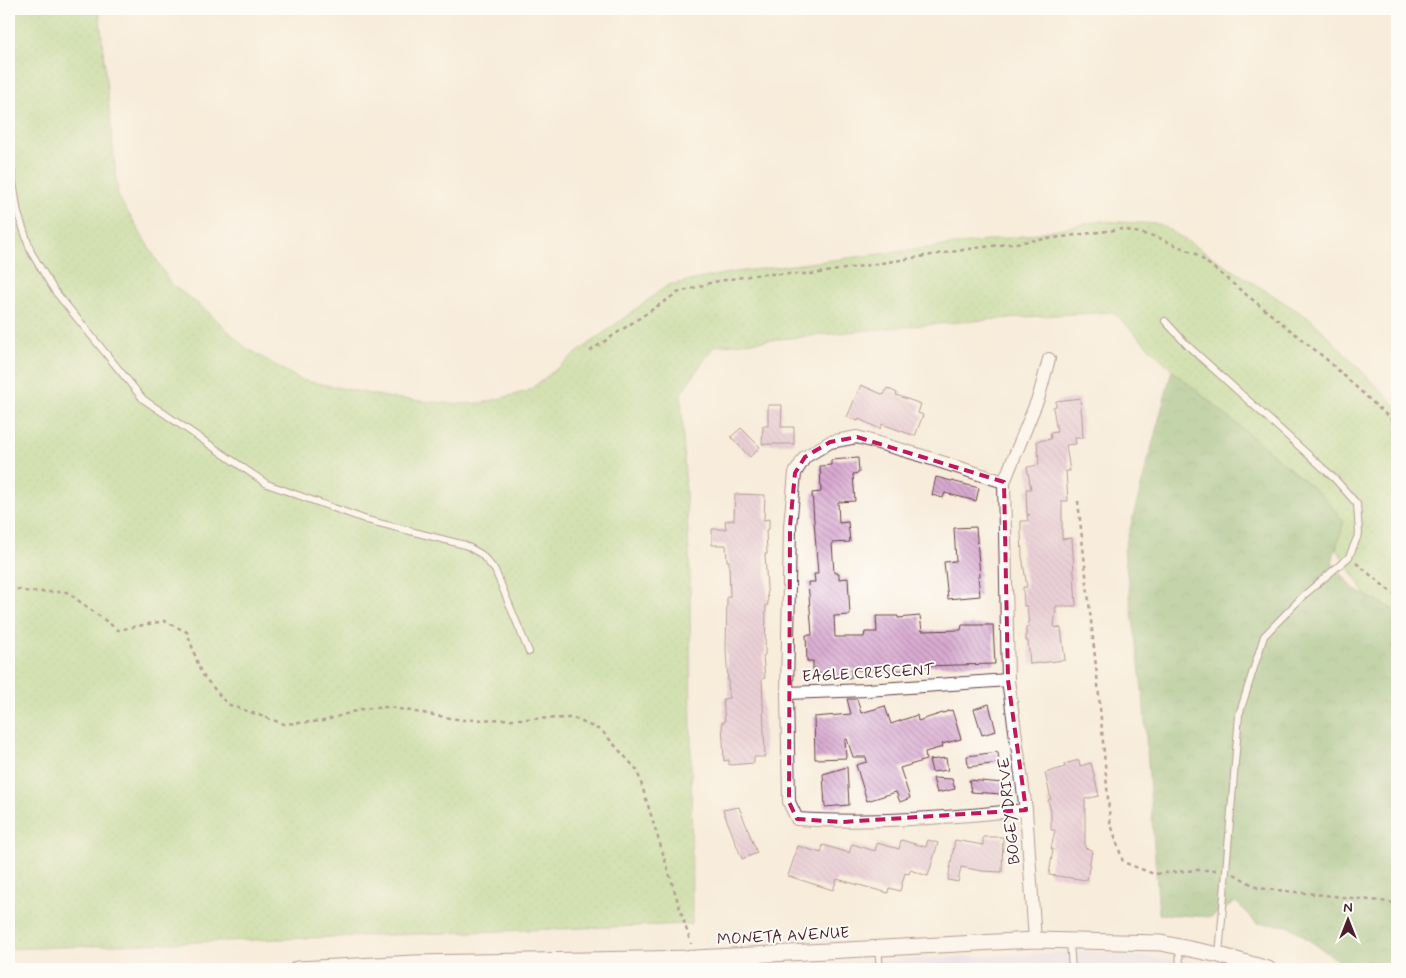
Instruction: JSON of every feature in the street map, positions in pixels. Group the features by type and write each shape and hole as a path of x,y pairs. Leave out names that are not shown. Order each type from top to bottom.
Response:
{"street":[{"path":"787,693 790,526 795,474 805,457 830,442 857,437 1004,482 1039,396 1049,359"},
{"name":"BOGEY DRIVE","path":"1004,482 1008,680 1026,810 1035,940"},
{"name":"EAGLE CRESCENT","path":"1008,680 867,690 787,693 789,802 798,819 842,822 977,815 1026,810"},
{"name":"MONETA AVENUE","path":"296,969 414,966 695,964 878,948 1070,940 1161,943 1219,955 1268,969"}],"lane":[{"path":"9,157 18,213 31,252 54,290 143,399 267,484 367,520 465,545 481,554 495,570 529,652"},
{"path":"1165,321 1188,345 1334,478 1357,504 1359,532 1349,556 1303,596 1264,636 1239,715 1219,955"},
{"path":"1070,940 1072,969"},
{"path":"1179,947 1180,969"},
{"path":"878,948 880,969"}],"path":[{"path":"590,351 676,293 713,282 760,274 813,274 969,249 1122,229 1157,237 1196,254 1325,358 1397,425"},
{"path":"1078,500 1098,685 1110,821 1123,862 1154,874 1197,870 1226,870 1240,876 1258,888 1389,902 1397,905"},
{"path":"1349,556 1397,597"},
{"path":"9,587 29,592 67,592 118,630 164,621 187,632 201,673 228,704 284,724 323,721 362,709 388,707 462,720 573,718 602,731 637,770 695,964"}],"highlighted area":[{"path":"857,437 1004,482 1008,680 1026,810 842,822 797,819 789,802 790,526 795,473 805,457 830,442"}],"shaded area":[{"path":"1397,939 1397,969 1385,969"},
{"path":"1089,951 1209,964 1209,969 709,969"}],"green space":[{"path":"9,9 99,9 118,196 171,284 206,310 245,347 301,380 392,398 455,404 482,403 528,391 668,285 728,273 1016,237 1100,221 1160,224 1312,320 1397,407 1397,611 1366,595 1336,548 1344,521 1324,497 1172,370 1113,312 963,322 714,346 681,393 690,575 692,924 9,949"},
{"path":"1172,370 1324,497 1344,521 1332,562 1355,590 1397,611 1397,939 1385,969 1350,969 1289,926 1256,923 1236,902 1211,917 1159,914 1143,697 1124,551"}],"building":[{"path":"861,385 884,395 887,388 897,393 896,395 921,404 918,413 923,415 915,436 882,424 880,429 859,419 858,421 847,417"},
{"path":"1080,398 1083,438 1075,438 1076,444 1066,445 1070,471 1066,471 1068,501 1062,501 1062,539 1072,538 1076,606 1056,606 1054,627 1061,628 1065,660 1030,664 1028,641 1026,641 1026,627 1029,627 1027,606 1024,606 1023,587 1027,587 1022,556 1021,532 1021,521 1028,521 1027,515 1030,515 1027,514 1026,489 1031,489 1027,467 1039,465 1037,441 1051,439 1050,433 1057,432 1053,407 1056,406 1056,401"},
{"path":"768,405 782,405 781,427 794,427 794,444 762,444 763,426 768,426"},
{"path":"741,428 760,447 750,457 731,437"},
{"path":"858,458 859,473 853,474 855,501 838,502 839,523 848,522 850,542 832,543 834,573 839,573 839,579 848,578 850,615 834,616 835,637 864,637 865,632 877,632 876,616 898,616 898,618 920,616 922,631 961,630 962,625 993,625 995,664 922,666 923,669 909,670 851,670 851,678 833,678 833,673 813,674 813,661 807,661 806,635 812,635 808,582 815,582 814,574 818,574 812,493 821,492 820,466 831,465 831,460"},
{"path":"936,477 979,488 976,501 945,493 943,498 932,495"},
{"path":"735,494 765,495 764,520 769,519 769,529 766,530 767,554 765,554 768,605 766,605 765,655 763,656 765,678 762,679 765,757 754,757 754,763 729,765 729,760 724,761 722,722 725,722 723,699 729,698 726,649 727,597 730,597 729,561 727,561 726,545 712,545 712,529 726,529 725,521 734,520"},
{"path":"976,527 980,596 948,599 944,562 956,561 954,528"},
{"path":"847,699 857,699 861,713 885,706 891,724 917,715 918,721 952,710 961,739 942,744 943,747 925,752 926,760 900,768 910,798 900,802 896,792 867,801 856,765 867,762 866,757 853,757 847,739 845,740 846,758 815,759 814,717 851,714"},
{"path":"989,704 996,731 982,735 974,709"},
{"path":"998,752 999,763 968,767 967,756"},
{"path":"946,758 948,770 932,772 929,760"},
{"path":"1079,760 1080,766 1091,763 1099,796 1085,799 1085,848 1092,850 1087,880 1049,875 1055,830 1051,830 1051,811 1048,800 1051,799 1045,773 1065,767 1064,764"},
{"path":"847,767 849,805 825,807 823,774"},
{"path":"933,778 952,779 955,789 937,793"},
{"path":"969,780 1003,783 1002,794 971,792"},
{"path":"739,807 757,853 742,859 723,810"},
{"path":"983,837 1003,837 1002,872 961,867 958,882 948,880 955,840 983,845"},
{"path":"901,840 926,847 928,840 938,843 928,876 910,870 909,874 905,873 900,891 889,888 888,893 837,879 833,890 788,876 798,846 821,853 823,845 849,853 852,844 875,851 877,843 899,849"}]}
